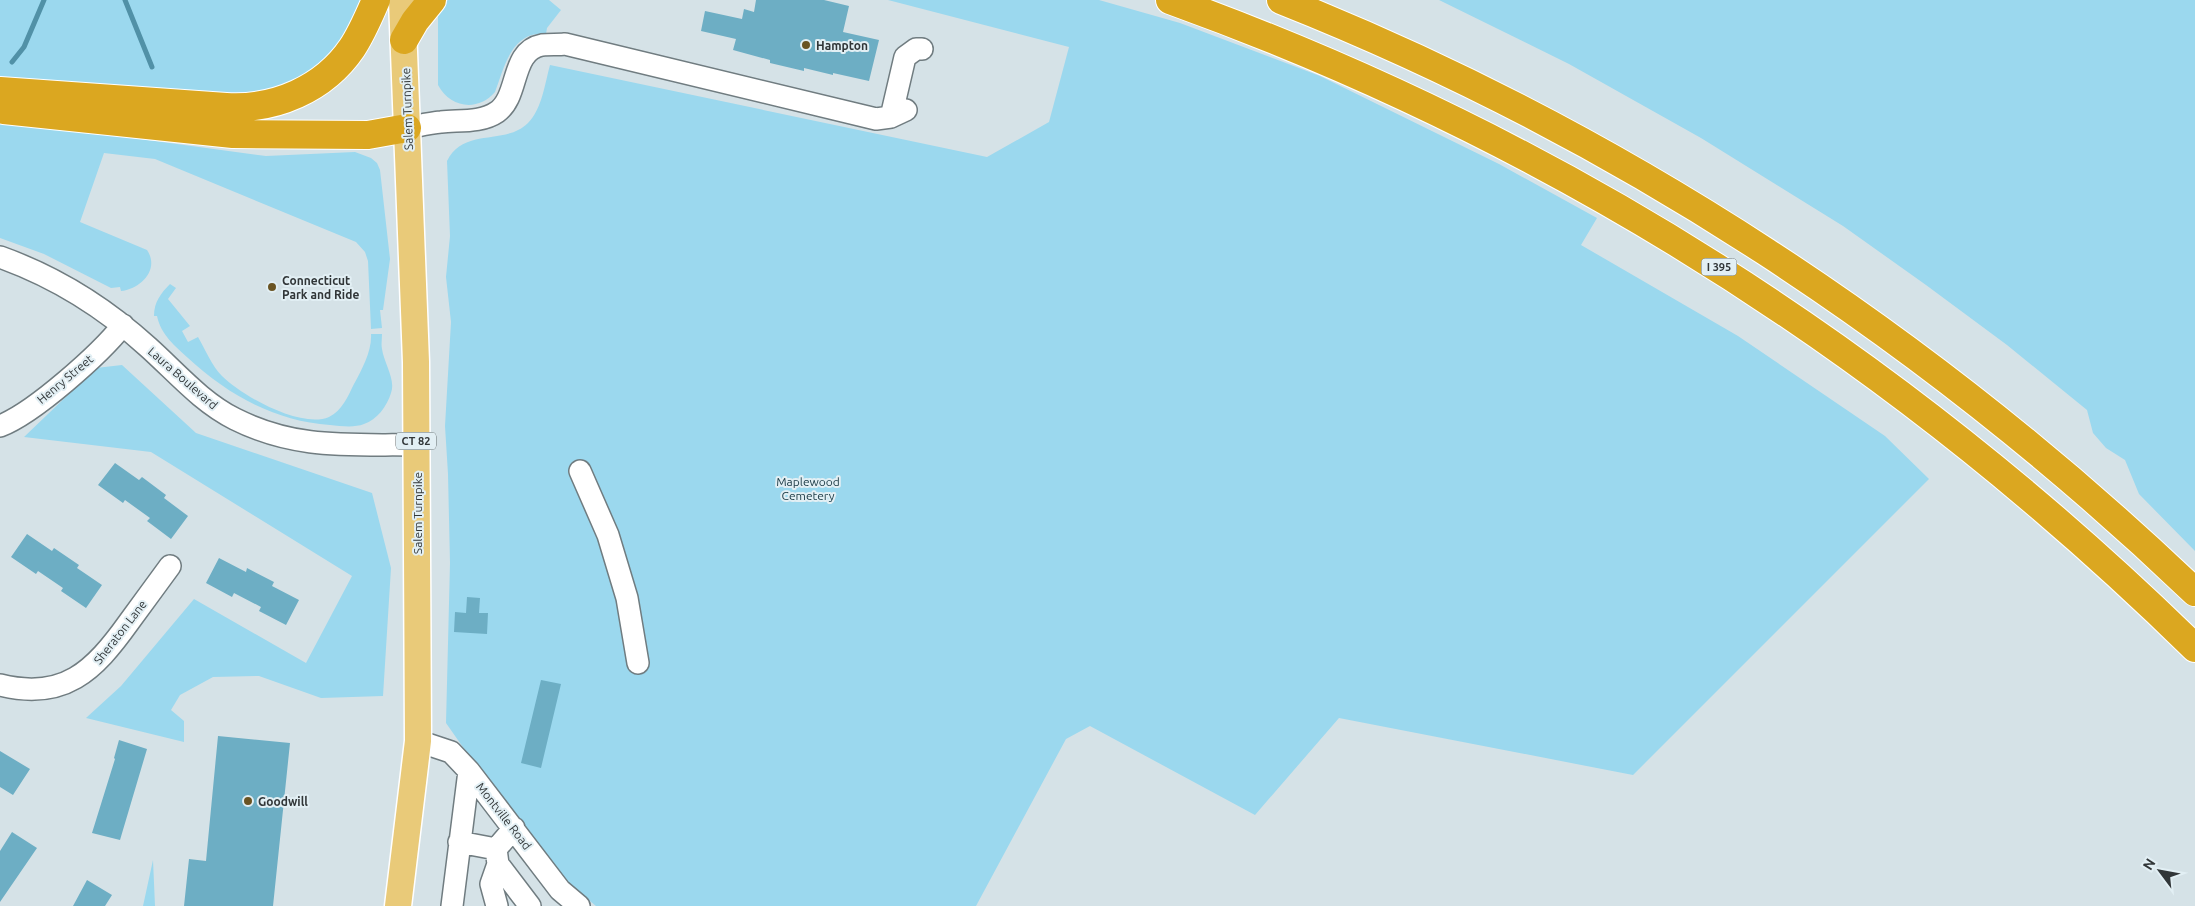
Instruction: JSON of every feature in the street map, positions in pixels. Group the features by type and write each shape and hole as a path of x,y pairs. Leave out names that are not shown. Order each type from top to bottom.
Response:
{"highway":[{"path":"0,91 230,108 269,104 303,91 331,71 356,41 376,0"},
{"path":"404,40 418,17 432,0"},
{"name":"I 395","path":"1170,0 1305,52 1444,115 1574,182 1716,265 1834,344 1962,440 2088,547 2195,648"},
{"path":"1281,0 1310,8 1461,79 1565,133 1680,198 1806,277 1910,350 2017,434 2109,513 2195,592"},
{"path":"0,110 232,134 368,135 407,128"}],"main road":[{"name":"Salem Turnpike","path":"398,906 418,740 416,362 402,0"}],"street":[{"path":"407,128 439,122 476,119 495,113 509,98 523,58 531,50 541,46 565,44 876,119 898,113 905,57 916,49 922,49"},
{"name":"Laura Boulevard","path":"0,257 54,280 122,325 208,402 244,423 288,438 316,444 416,446"},
{"name":"Henry Street","path":"0,426 25,412 66,380 104,346 122,325"},
{"path":"580,471 608,535 627,598 638,663"},
{"name":"Sheraton Lane","path":"0,685 22,690 48,689 66,684 86,673 106,653 170,566"},
{"name":"Montville Road","path":"418,740 450,752 469,771 560,890 580,906"},
{"path":"452,906 469,771"},
{"path":"500,903 491,884 497,856 514,828"},
{"path":"459,842 497,856 530,906"}],"green space":[{"path":"0,0 361,0 358,13 328,61 291,85 236,98 0,78"},
{"path":"448,0 549,0 561,10 547,28 546,34 525,38 518,44 507,61 495,92 481,103 465,105 450,99 438,85 438,11"},
{"name":"Maplewood Cemetery","path":"888,0 1099,0 1180,23 1320,76 1499,164 1597,218 1581,245 1738,336 1885,436 1929,479 1633,775 1339,718 1255,815 1090,726 1066,739 976,906 596,906 554,871 502,803 446,723 450,563 445,426 451,322 446,277 450,236 447,161 454,151 464,144 474,140 508,134 519,130 528,123 537,111 550,65 987,157 1049,122 1069,47"},
{"path":"1439,0 2195,0 2195,551 2139,494 2125,460 2106,448 2093,433 2087,410 2007,345 1926,285 1843,226 1701,138 1569,64"},
{"path":"0,120 266,156 355,152 371,158 377,163 380,170 390,259 383,310 380,310 382,328 371,329 368,261 365,252 356,242 155,159 104,153 80,222 147,250 151,264 150,271 135,286 121,291 120,287 111,288 44,254 0,238"},
{"path":"170,284 176,288 168,299 190,326 182,331 188,342 198,337 218,372 243,393 257,401 288,415 317,420 329,417 338,411 344,403 360,372 366,360 371,334 382,334 383,354 392,383 387,403 381,412 369,422 356,426 310,422 290,418 253,404 219,384 169,340 157,316 154,316 154,311 159,298"},
{"path":"122,365 196,433 372,493 391,568 383,696 321,698 259,676 213,677 180,695 171,710 184,721 184,742 86,718 121,686 194,599 306,663 352,576 151,452 24,437 96,368"},
{"path":"153,860 155,906 143,906"}],"building":[{"name":"Hampton","path":"756,0 824,0 849,6 843,32 879,40 869,81 804,68 804,71 770,63 770,60 733,50 736,39 701,31 705,11 742,19 744,9 754,12"},
{"path":"115,463 139,480 142,477 166,495 164,498 188,516 171,539 147,521 150,518 125,500 123,503 98,485"},
{"path":"27,534 52,551 54,548 79,565 77,568 102,585 86,608 61,591 63,588 38,571 36,574 11,557"},
{"path":"219,558 246,572 247,568 274,582 272,586 299,600 286,625 259,611 261,607 234,593 232,597 206,583"},
{"path":"467,597 480,598 479,613 488,613 487,634 454,632 455,612 466,613"},
{"path":"541,680 561,684 541,768 521,763"},
{"name":"Goodwill","path":"218,736 290,743 273,906 184,906 189,859 206,861"},
{"path":"119,740 147,749 120,840 92,833"},
{"path":"0,751 30,769 13,795 0,787"},
{"path":"12,832 37,848 0,902 0,851"},
{"path":"87,880 112,895 105,906 73,906"}],"waterway":[{"path":"12,62 24,47 44,0"},
{"path":"125,0 152,67"}],"place":[{"name":"Hampton","path":"806,45"},
{"name":"Connecticut Park and Ride","path":"272,287"},
{"name":"Goodwill","path":"248,801"}]}
